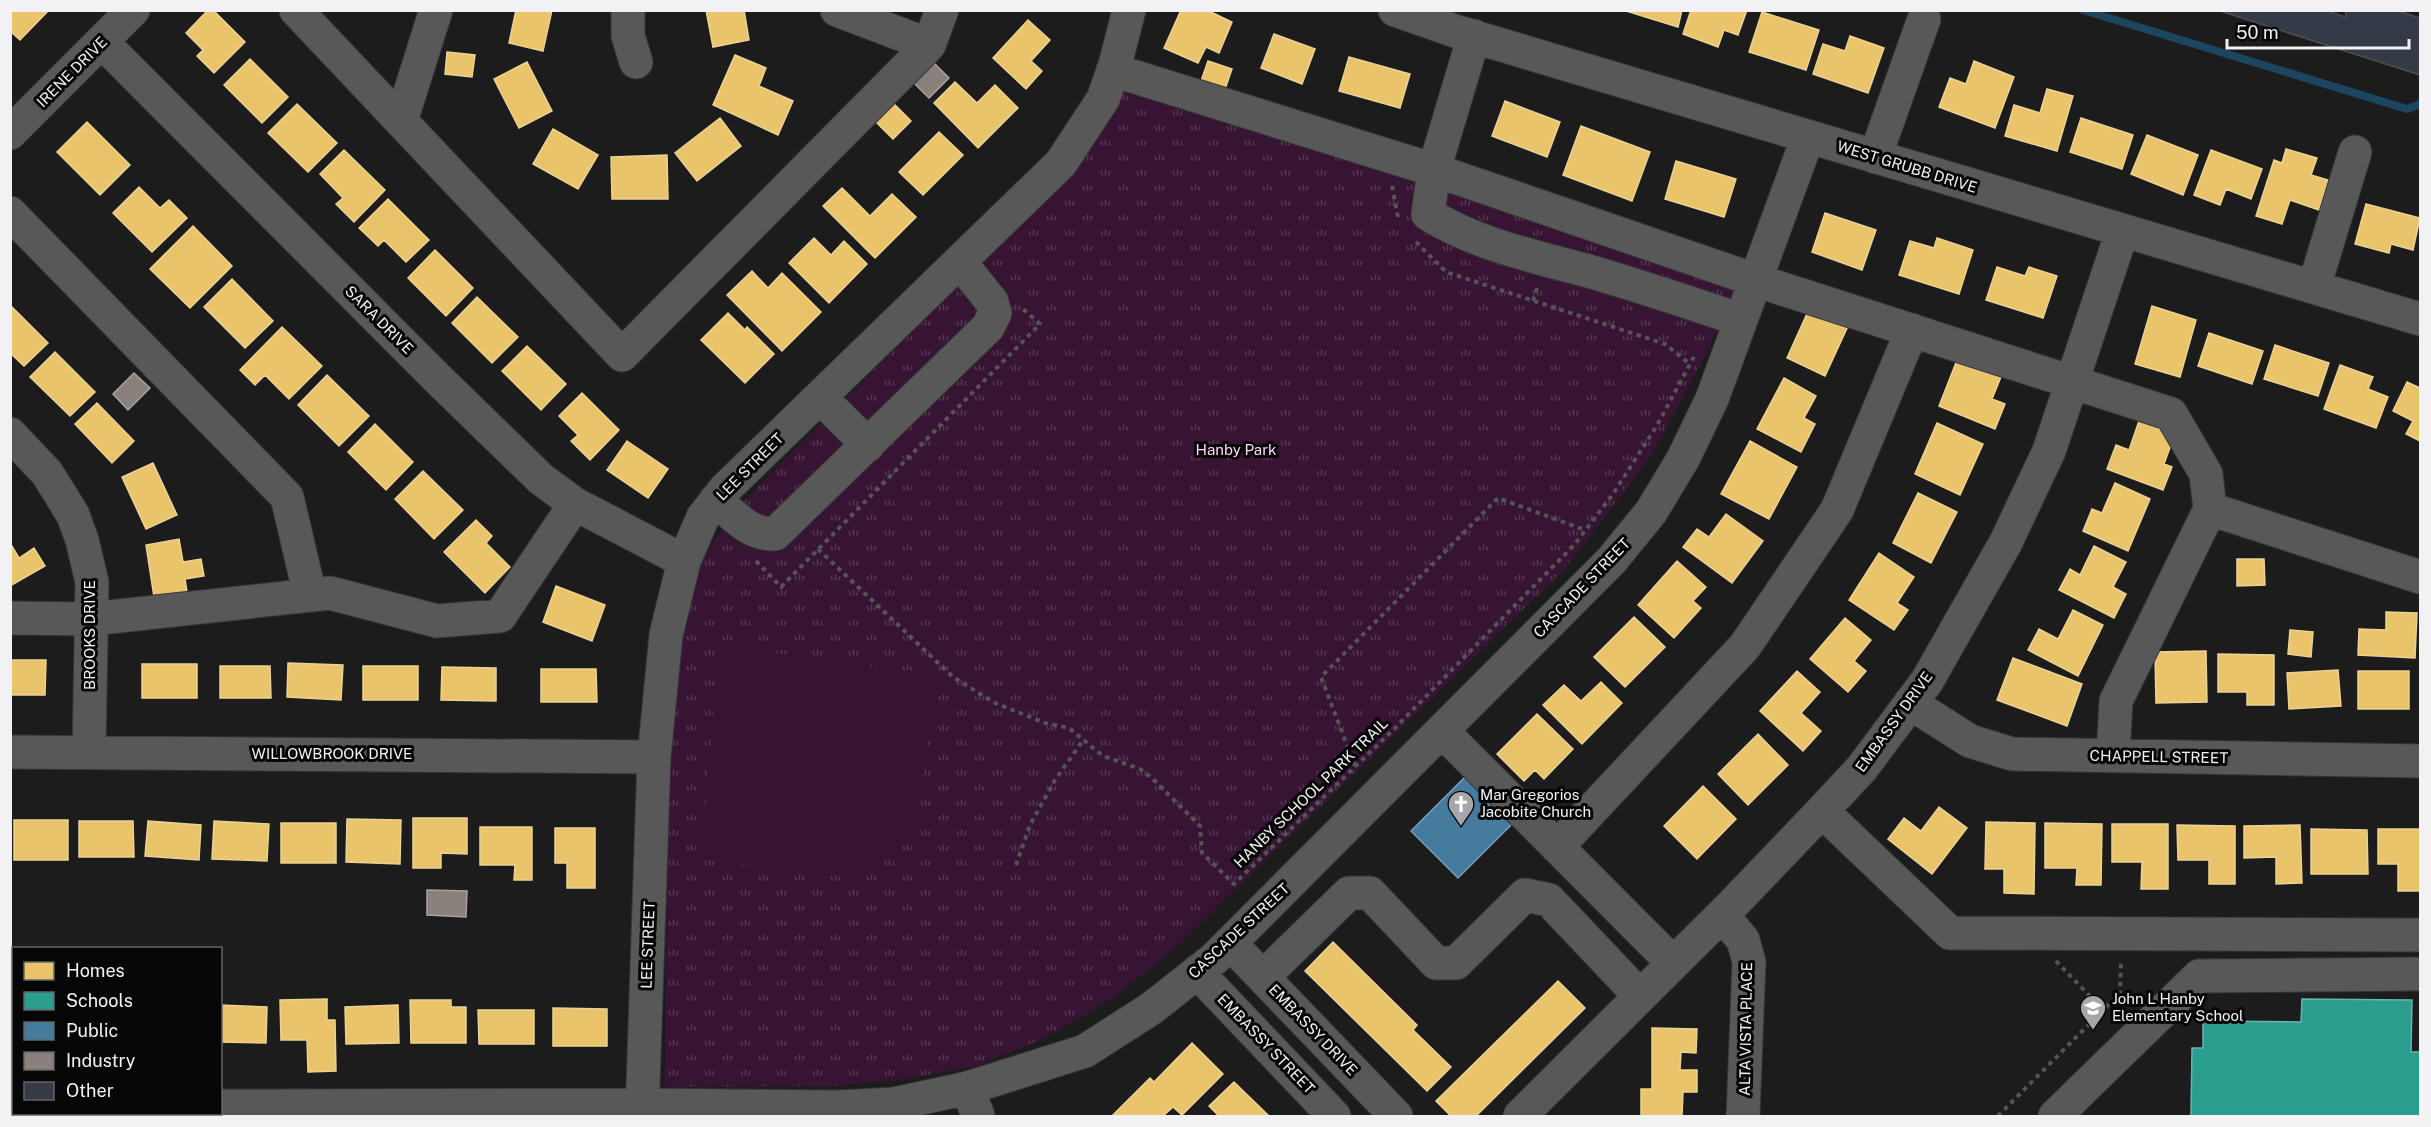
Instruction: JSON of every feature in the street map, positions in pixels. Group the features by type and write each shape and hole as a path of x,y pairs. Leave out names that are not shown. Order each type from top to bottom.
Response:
{"street":[{"name":"IRENE DRIVE","path":"10,133 133,10"},
{"path":"296,10 622,355 929,45 942,10"},
{"path":"402,121 436,10"},
{"path":"628,10 628,36 636,62"},
{"path":"837,10 929,45"},
{"name":"LEE STREET","path":"642,1111 654,757 666,635 684,561 704,517 725,489 1061,163 1103,99 1129,10"},
{"name":"WEST GRUBB DRIVE","path":"1395,10 2122,232 2421,319"},
{"path":"1875,157 1924,19"},
{"path":"1474,36 1434,170 1428,214 1450,228 1506,248 1641,286 1728,315"},
{"name":"SARA DRIVE","path":"102,42 541,479 575,504 684,561"},
{"path":"1113,70 1434,170 1755,280 2171,414 2206,474 2210,509 2116,701 2113,756"},
{"name":"CASCADE STREET","path":"222,1106 642,1111 973,1102 1085,1051 1152,1008 1230,942 1611,561 1651,512 1683,459 1712,399 1728,315 1755,280 1808,137"},
{"path":"2314,287 2355,152"},
{"path":"10,213 287,497 310,595"},
{"name":"EMBASSY DRIVE","path":"1520,1116 1722,915 1822,811 1862,768 1927,681 2006,542 2049,451 2122,232"},
{"path":"716,500 749,529 764,535 775,534 868,445 988,327 995,313 992,302 960,262"},
{"path":"1557,847 1745,646 1837,510 1912,330"},
{"path":"820,397 868,445"},
{"name":"BROOKS DRIVE","path":"10,434 47,473 73,515 82,540 92,582 89,752"},
{"path":"10,618 91,619 330,593 437,621 500,616 575,504"},
{"path":"2210,509 2421,577"},
{"name":"CHAPPELL STREET","path":"1910,703 1970,741 2012,754 2421,761"},
{"path":"1442,731 1673,963"},
{"name":"WILLOWBROOK DRIVE","path":"10,752 654,757"},
{"path":"1822,811 1950,933 2421,935"},
{"path":"1263,977 1349,893 1370,893 1436,963 1456,963 1525,895 1549,900 1640,996"},
{"name":"ALTA VISTA PLACE","path":"1722,915 1743,940 1749,962 1743,1116"},
{"name":"EMBASSY DRIVE","path":"1230,942 1389,1114"},
{"name":"EMBASSY STREET","path":"1197,972 1334,1116"},
{"path":"2055,1116 2199,976 2421,974"}],"path":[{"name":"HANBY SCHOOL PARK TRAIL","path":"818,549 953,677 995,703 1045,723 1069,728 1103,756 1140,770 1160,785 1200,826 1202,853 1234,884 1544,576 1585,530 1613,494 1656,427 1694,358 1728,315"},
{"path":"1355,766 1321,677 1498,498 1585,530"},
{"path":"1016,865 1029,825 1055,780 1084,739"}],"green space":[{"name":"Hanby Park","path":"1117,80 1738,281 1707,352 1653,453 1565,569 1173,950 1113,998 1045,1038 976,1066 903,1079 832,1086 665,1087 668,752 673,664 702,557 741,504 1071,172"},
{"path":"740,648 937,676 915,819 846,877 701,859 717,668"}],"building: Homes":[{"path":"10,10 49,10 20,40 10,31"},
{"path":"208,10 213,10 245,42 214,73 197,56 203,50 186,33"},
{"path":"516,10 552,10 543,51 509,43"},
{"path":"706,10 744,10 749,40 713,47"},
{"path":"1181,10 1207,10 1232,22 1219,53 1206,47 1198,63 1164,48"},
{"path":"1623,10 1682,10 1678,27"},
{"path":"1691,10 1747,10 1738,35 1724,30 1718,47 1683,34"},
{"path":"1762,12 1819,30 1806,70 1749,52"},
{"path":"1028,20 1050,40 1031,61 1042,71 1026,89 993,58"},
{"path":"1274,34 1315,49 1302,84 1261,68"},
{"path":"1850,36 1884,48 1868,93 1813,74 1823,44 1845,51"},
{"path":"447,52 475,55 472,77 445,74"},
{"path":"735,55 766,68 759,86 793,101 778,135 713,105"},
{"path":"1349,57 1410,74 1400,108 1339,91"},
{"path":"250,59 288,97 262,123 224,85"},
{"path":"1208,61 1232,69 1224,92 1200,84"},
{"path":"1974,61 2014,77 1995,128 1939,107 1950,78 1966,84"},
{"path":"527,62 552,111 519,128 494,79"},
{"path":"955,82 977,103 995,85 1018,108 978,148 934,103"},
{"path":"2047,89 2073,96 2057,151 2005,136 2014,105 2040,113"},
{"path":"890,100 911,121 893,139 872,118"},
{"path":"1505,101 1560,122 1547,157 1492,136"},
{"path":"297,104 337,143 308,172 268,133"},
{"path":"720,118 741,146 697,181 675,153"},
{"path":"2081,118 2133,135 2122,169 2070,152"},
{"path":"87,122 130,165 100,195 57,152"},
{"path":"1581,126 1650,152 1632,201 1563,175"},
{"path":"553,129 598,155 578,189 533,164"},
{"path":"939,132 963,155 923,195 899,172"},
{"path":"2147,135 2198,155 2183,195 2131,174"},
{"path":"2286,149 2317,158 2311,175 2328,180 2319,210 2290,200 2282,224 2256,216 2274,160 2282,163"},
{"path":"344,150 385,190 354,222 336,204 343,198 320,174"},
{"path":"2211,150 2262,169 2251,199 2226,189 2220,205 2194,195"},
{"path":"667,155 668,199 612,199 611,157"},
{"path":"1676,161 1736,179 1724,217 1665,199"},
{"path":"139,187 160,208 169,200 187,218 152,252 113,213"},
{"path":"842,188 870,216 892,194 916,217 875,258 823,206"},
{"path":"388,199 429,240 406,262 384,240 378,246 359,228"},
{"path":"2366,204 2420,218 2413,250 2391,244 2389,253 2355,244"},
{"path":"1825,213 1876,230 1862,270 1812,252"},
{"path":"193,226 232,266 190,308 150,269"},
{"path":"814,238 831,255 844,241 867,264 829,303 789,263"},
{"path":"1937,238 1973,250 1959,294 1899,275 1910,241 1934,248"},
{"path":"435,250 473,288 446,316 408,278"},
{"path":"1997,267 2025,276 2029,267 2057,276 2043,318 1986,300"},
{"path":"752,271 768,288 782,273 821,312 782,351 727,295"},
{"path":"232,279 273,321 245,348 204,307"},
{"path":"477,297 518,337 492,363 452,323"},
{"path":"10,305 48,343 24,366 10,353"},
{"path":"2152,306 2196,320 2180,377 2135,364"},
{"path":"1810,307 1848,326 1825,376 1787,358"},
{"path":"728,313 745,330 747,327 774,354 745,383 701,340"},
{"path":"282,327 322,366 289,399 265,375 255,385 240,370"},
{"path":"2209,333 2263,351 2252,384 2198,366"},
{"path":"2275,345 2329,363 2318,396 2264,379"},
{"path":"527,346 566,384 541,410 502,371"},
{"path":"55,352 95,392 70,416 30,377"},
{"path":"1959,355 2003,372 1992,399 2005,404 1995,429 1939,406"},
{"path":"2340,365 2373,377 2368,389 2388,397 2376,428 2324,409"},
{"path":"327,375 369,416 339,446 298,405"},
{"path":"1784,378 1816,396 1804,418 1815,424 1801,452 1757,429"},
{"path":"2407,382 2420,388 2420,441 2406,434 2413,421 2393,411"},
{"path":"582,393 619,430 590,460 571,441 578,435 559,416"},
{"path":"97,403 134,441 112,463 75,424"},
{"path":"2139,421 2175,434 2164,464 2172,467 2163,490 2107,469 2116,445 2129,450"},
{"path":"1937,423 1983,444 1960,495 1915,474"},
{"path":"375,424 413,462 386,490 348,452"},
{"path":"627,441 668,469 648,498 607,470"},
{"path":"1750,441 1797,467 1769,519 1721,494"},
{"path":"153,463 177,515 146,529 122,477"},
{"path":"423,471 463,510 434,539 395,499"},
{"path":"2115,483 2150,499 2128,551 2083,531 2092,509 2102,513"},
{"path":"1918,493 1957,512 1931,563 1893,543"},
{"path":"1726,514 1763,541 1732,583 1683,547 1697,529 1709,537"},
{"path":"476,520 492,536 486,543 510,567 485,593 444,552"},
{"path":"179,539 183,562 201,559 204,576 185,579 187,592 154,597 146,545"},
{"path":"10,543 19,558 34,548 45,566 10,586"},
{"path":"2094,546 2126,562 2113,587 2126,594 2114,618 2059,590 2070,569 2080,575"},
{"path":"1879,553 1914,577 1897,603 1908,610 1894,630 1849,600"},
{"path":"2237,559 2264,559 2265,585 2237,586"},
{"path":"1677,561 1706,587 1693,601 1701,608 1674,638 1638,605"},
{"path":"556,586 605,605 592,641 543,622"},
{"path":"2073,610 2103,625 2078,676 2028,650 2039,629 2058,639"},
{"path":"2386,612 2417,613 2415,658 2358,655 2359,629 2386,630"},
{"path":"1634,617 1665,647 1625,687 1594,657"},
{"path":"1845,618 1871,640 1854,661 1866,671 1848,692 1810,659"},
{"path":"2290,630 2313,632 2311,657 2288,654"},
{"path":"2206,651 2207,702 2156,703 2155,652"},
{"path":"2218,654 2274,655 2274,705 2247,705 2247,692 2218,692"},
{"path":"2013,658 2082,684 2067,726 1997,700"},
{"path":"10,660 46,660 45,695 10,695"},
{"path":"288,663 343,665 341,700 287,697"},
{"path":"142,664 197,664 197,698 142,698"},
{"path":"220,666 270,666 271,698 220,698"},
{"path":"363,666 418,666 418,700 363,700"},
{"path":"442,667 496,668 496,701 441,700"},
{"path":"541,669 596,669 597,702 541,702"},
{"path":"2338,670 2341,706 2289,709 2287,673"},
{"path":"1797,671 1820,692 1801,713 1821,731 1803,751 1760,711"},
{"path":"2358,671 2409,671 2409,709 2358,709"},
{"path":"1601,682 1622,703 1582,744 1543,705 1564,685 1581,701"},
{"path":"1537,714 1573,749 1544,779 1535,770 1524,781 1497,754"},
{"path":"1758,734 1788,765 1748,805 1718,774"},
{"path":"1703,786 1736,819 1697,859 1664,826"},
{"path":"1939,807 1967,828 1932,874 1888,839 1904,818 1921,831"},
{"path":"413,818 467,818 467,854 441,853 441,868 413,868"},
{"path":"347,819 401,820 400,864 346,862"},
{"path":"14,820 68,820 68,860 14,860"},
{"path":"79,821 133,821 134,857 79,857"},
{"path":"148,821 201,825 199,860 145,856"},
{"path":"214,821 269,824 267,861 212,859"},
{"path":"1986,822 2035,823 2034,894 2004,893 2004,869 1985,869"},
{"path":"281,823 336,823 336,863 281,863"},
{"path":"2045,823 2102,824 2101,885 2076,885 2077,868 2045,868"},
{"path":"2112,824 2168,824 2168,889 2141,889 2142,862 2112,862"},
{"path":"2177,825 2235,826 2235,884 2209,884 2209,860 2178,860"},
{"path":"2300,825 2302,883 2276,884 2276,857 2244,858 2244,826"},
{"path":"480,827 532,827 532,880 514,880 515,865 480,865"},
{"path":"555,828 595,828 595,888 567,888 567,863 555,863"},
{"path":"2311,829 2367,830 2368,874 2311,874"},
{"path":"2378,829 2420,829 2420,891 2398,891 2398,864 2378,864"},
{"path":"1333,942 1417,1025 1413,1030 1451,1067 1427,1091 1305,971"},
{"path":"1558,981 1585,1008 1476,1116 1451,1116 1436,1101"},
{"path":"327,999 327,1020 335,1020 336,1071 308,1072 307,1040 281,1040 280,1000"},
{"path":"410,1000 451,1000 451,1007 466,1007 466,1043 411,1043"},
{"path":"222,1005 267,1007 266,1043 222,1042"},
{"path":"398,1005 399,1043 346,1044 345,1007"},
{"path":"553,1008 607,1009 607,1046 553,1046"},
{"path":"478,1010 534,1010 534,1044 479,1044"},
{"path":"1652,1028 1697,1029 1696,1053 1681,1052 1680,1070 1697,1070 1697,1092 1683,1092 1682,1116 1641,1116 1641,1089 1652,1089"},
{"path":"1192,1043 1223,1074 1182,1115 1173,1107 1163,1116 1112,1116 1150,1078 1154,1082"},
{"path":"1234,1082 1269,1116 1219,1116 1209,1106"}],"building: Schools":[{"path":"2302,999 2412,1000 2411,1052 2420,1052 2420,1116 2191,1116 2192,1048 2203,1048 2203,1021 2301,1022"}],"building: Public":[{"name":"Mar Gregorios Jacobite Church","path":"1465,777 1512,824 1458,878 1411,831"}],"building: Industry":[{"path":"933,62 949,78 929,98 913,82"},
{"path":"134,373 150,388 128,410 113,394"},
{"path":"427,890 467,891 466,917 427,915"}],"building: Other":[{"path":"2217,10 2325,10 2345,17 2347,10 2395,10 2420,18 2420,75"}],"waterway":[{"path":"2083,10 2407,109 2420,104"}],"place":[{"name":"Mar Gregorios Jacobite Church","path":"1461,827"},
{"name":"John L Hanby Elementary School","path":"2093,1031"}]}
